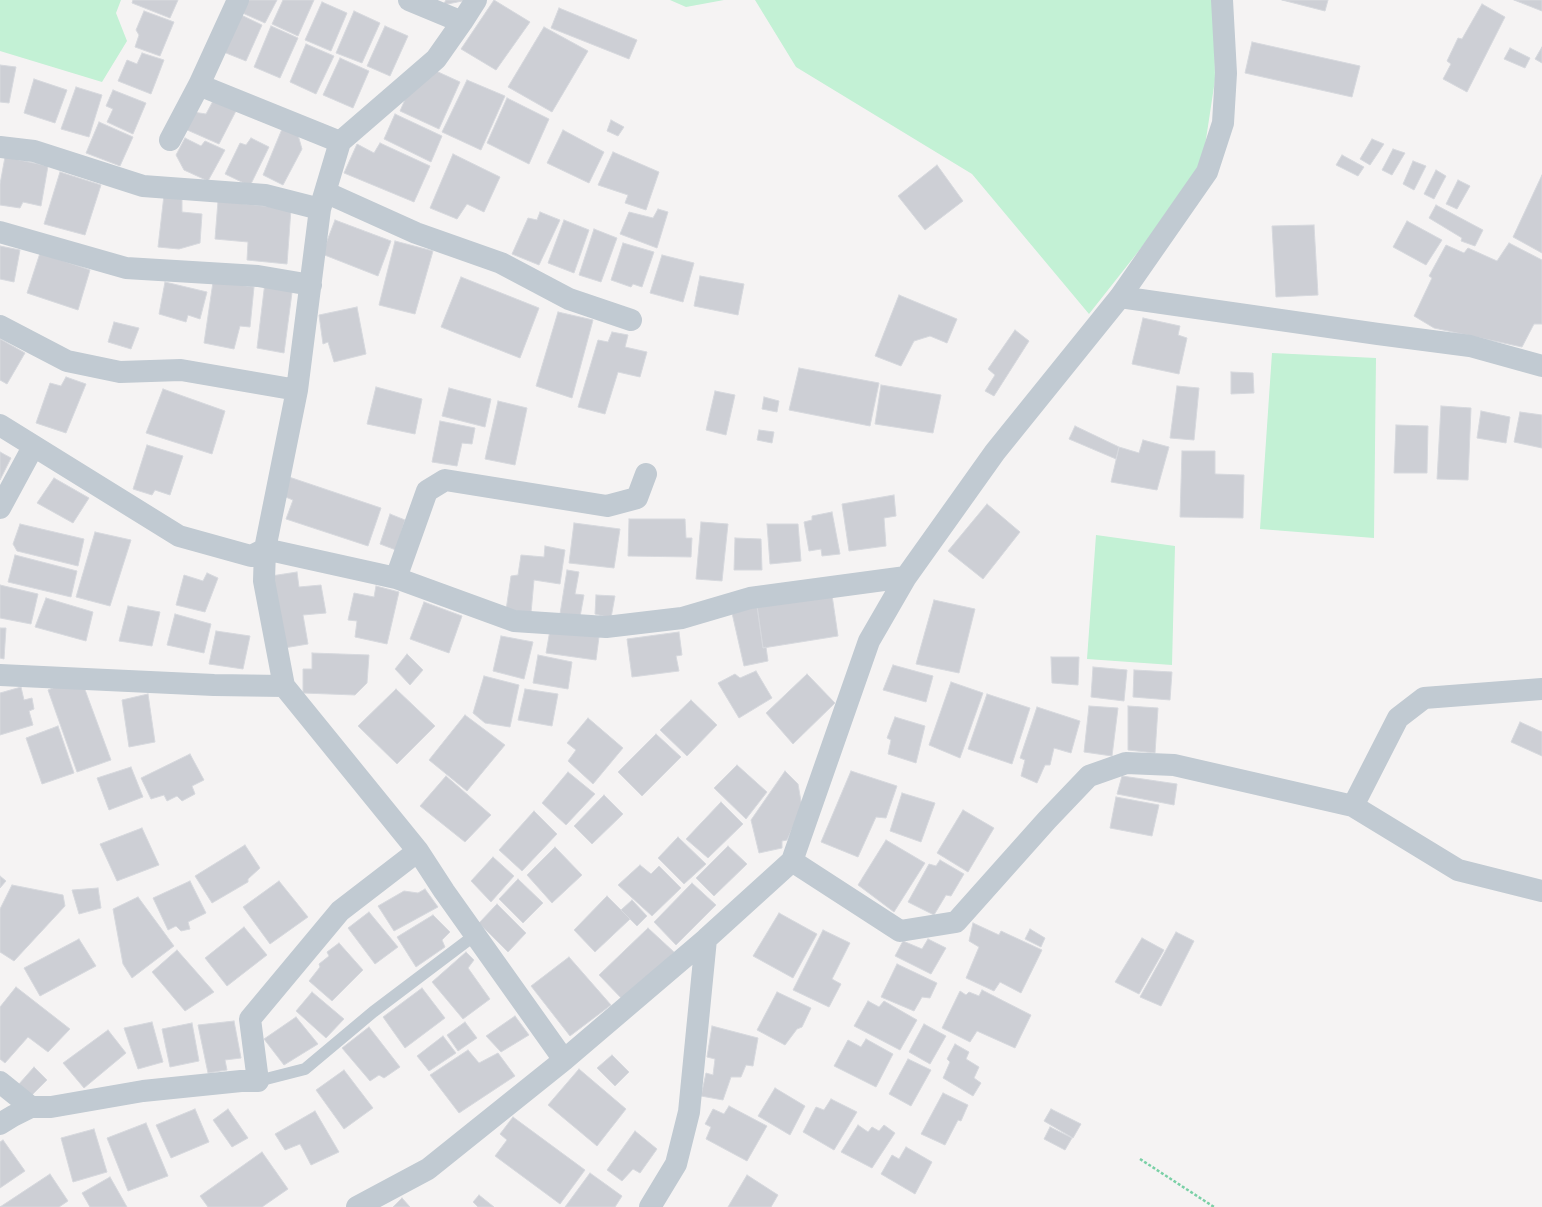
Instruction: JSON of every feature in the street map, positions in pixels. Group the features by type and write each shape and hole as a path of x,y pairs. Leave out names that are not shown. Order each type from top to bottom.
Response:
{"street":[{"path":"170,140 199,85 238,0"},
{"path":"409,0 462,22"},
{"path":"476,0 436,59 340,142 323,201 297,390 265,549 264,581 284,686 418,851 444,891 564,1060"},
{"path":"357,1207 428,1169 564,1060 706,939 792,861 869,641 906,577 995,452 1120,297 1207,172 1223,122 1226,73 1222,0"},
{"path":"199,85 340,142"},
{"path":"0,147 34,151 143,186 323,201 501,263 569,299 631,320"},
{"path":"0,232 126,268 258,276 311,285"},
{"path":"1120,297 1470,346 1542,366"},
{"path":"0,326 67,361 120,372 181,370 297,390"},
{"path":"0,425 33,447 179,536 251,556 265,549 396,578 514,621 606,627 682,618 750,598 906,577"},
{"path":"0,508 33,447"},
{"path":"396,578 427,491 445,480 607,506 637,498 646,474"},
{"path":"0,676 284,686"},
{"path":"1353,806 1398,718 1424,698 1542,689"},
{"path":"792,861 900,931 956,922 1047,820 1089,776 1126,763 1174,765 1353,806 1458,870 1542,891"},
{"path":"0,1124 31,1107 51,1106 144,1091 241,1081 258,1081 250,1019 340,911 418,851"},
{"path":"650,1207 676,1164 689,1112 706,939"},
{"path":"0,1082 31,1107"}],"lane":[{"path":"258,1081 305,1070 373,1012 475,935"}],"path":[{"path":"1140,1159 1214,1207"}],"green space":[{"path":"0,0 121,0 116,13 127,41 102,82 0,51"},
{"path":"670,0 724,0 686,7"},
{"path":"755,0 1214,0 1215,80 1201,172 1089,314 972,174 796,67"},
{"path":"1272,353 1376,358 1374,538 1260,529"},
{"path":"1096,535 1175,546 1172,665 1087,659"}],"building":[{"path":"133,0 178,0 170,18 132,3"},
{"path":"243,0 277,0 265,23 238,11"},
{"path":"283,0 314,0 298,36 272,24"},
{"path":"446,0 467,0 443,5"},
{"path":"494,0 530,22 496,70 461,49"},
{"path":"1282,0 1328,0 1325,11"},
{"path":"1514,0 1542,0 1542,11"},
{"path":"322,2 347,13 331,51 305,40"},
{"path":"1482,4 1505,17 1467,92 1443,79 1451,64 1447,61 1458,38 1462,39"},
{"path":"559,8 637,40 629,59 551,28"},
{"path":"144,11 174,22 160,56 135,47 139,35 136,30"},
{"path":"354,11 380,23 362,63 336,53"},
{"path":"237,13 262,25 246,61 221,51"},
{"path":"271,26 298,38 280,78 254,67"},
{"path":"385,26 408,36 390,76 367,66"},
{"path":"544,27 588,51 552,112 508,87"},
{"path":"1252,42 1360,66 1352,97 1245,73"},
{"path":"306,44 334,56 316,94 290,82"},
{"path":"1542,47 1542,63 1535,59"},
{"path":"1510,48 1530,58 1525,68 1504,59"},
{"path":"142,53 164,60 151,94 118,81 127,60 137,64"},
{"path":"340,58 369,71 353,108 323,95"},
{"path":"0,65 16,67 9,103 0,102"},
{"path":"436,71 460,82 439,129 400,111 407,95"},
{"path":"34,79 67,90 55,123 24,113"},
{"path":"467,80 505,96 481,150 442,132"},
{"path":"76,87 102,95 89,137 61,129"},
{"path":"113,90 146,103 133,134 107,122 113,109 106,106"},
{"path":"507,98 549,119 529,164 487,143"},
{"path":"213,101 237,109 219,144 185,129 193,112 206,114"},
{"path":"395,114 442,136 431,162 384,139"},
{"path":"611,120 624,127 618,136 607,131"},
{"path":"99,122 133,137 120,166 86,153"},
{"path":"282,129 298,135 302,149 283,185 263,175"},
{"path":"563,130 604,152 589,183 547,163"},
{"path":"185,138 201,146 205,141 225,150 208,181 184,170 176,155"},
{"path":"251,138 269,147 250,186 225,174 240,143 246,145"},
{"path":"1372,139 1384,144 1370,165 1360,159"},
{"path":"380,143 430,166 414,202 344,173 357,144 374,153"},
{"path":"1393,149 1405,153 1392,175 1382,170"},
{"path":"613,152 659,172 646,210 625,203 628,195 598,185"},
{"path":"453,154 500,177 484,212 467,204 457,219 430,208"},
{"path":"1342,155 1364,167 1358,176 1336,165"},
{"path":"5,157 48,166 41,206 23,202 20,208 0,205 0,184"},
{"path":"1413,161 1426,166 1414,190 1403,184"},
{"path":"937,165 963,201 925,230 898,196"},
{"path":"1436,170 1446,176 1434,199 1424,194"},
{"path":"60,172 101,185 85,235 44,224"},
{"path":"1542,175 1542,253 1513,237"},
{"path":"1458,180 1470,186 1457,209 1446,204"},
{"path":"164,195 182,197 182,212 202,214 200,243 179,249 158,247"},
{"path":"218,201 291,209 287,264 247,260 248,242 215,239"},
{"path":"1436,205 1483,230 1475,246 1461,241 1462,238 1429,218"},
{"path":"658,209 668,212 657,248 620,234 629,212 653,218"},
{"path":"540,212 560,220 539,265 512,254 528,218 537,220"},
{"path":"335,220 391,241 378,276 322,254"},
{"path":"564,220 589,230 574,273 548,263"},
{"path":"1407,221 1442,240 1426,265 1393,247"},
{"path":"1314,225 1318,295 1276,297 1272,226"},
{"path":"594,229 617,238 601,282 579,275"},
{"path":"395,241 433,251 415,314 379,305"},
{"path":"623,243 654,252 642,287 633,284 631,287 611,280"},
{"path":"1509,243 1542,260 1542,324 1534,324 1522,347 1434,328 1414,316 1432,278 1429,276 1446,245 1464,253 1468,248 1497,261"},
{"path":"0,246 20,250 14,282 0,279"},
{"path":"40,253 90,270 78,310 27,293"},
{"path":"662,255 694,263 683,302 650,293"},
{"path":"700,276 744,284 738,315 694,306"},
{"path":"461,277 539,308 520,358 441,327"},
{"path":"165,282 207,292 200,319 188,315 186,322 159,314"},
{"path":"213,282 254,287 250,327 240,326 234,349 204,343"},
{"path":"265,282 293,285 284,353 257,348"},
{"path":"899,295 957,319 947,343 930,336 914,341 901,366 875,356"},
{"path":"357,307 366,354 334,362 328,342 323,344 319,315"},
{"path":"558,312 593,320 572,398 536,386"},
{"path":"1143,318 1180,326 1178,335 1187,338 1179,374 1132,364"},
{"path":"114,322 139,328 131,349 108,342"},
{"path":"1015,330 1029,341 994,396 985,391 995,375 988,369"},
{"path":"612,332 628,335 625,347 647,352 640,377 618,372 605,414 578,407 598,340 608,342"},
{"path":"0,339 25,353 7,384 0,380"},
{"path":"799,368 879,383 870,426 789,410"},
{"path":"1231,372 1253,373 1254,393 1231,394"},
{"path":"66,377 86,384 66,433 36,423 50,383 61,386"},
{"path":"881,385 941,395 933,433 875,424"},
{"path":"1177,386 1199,388 1194,440 1170,438"},
{"path":"376,387 422,399 415,434 367,424"},
{"path":"449,388 491,399 485,427 442,416"},
{"path":"163,389 225,411 212,454 146,433"},
{"path":"715,391 735,395 726,435 706,430"},
{"path":"764,397 779,401 777,412 762,409"},
{"path":"498,401 527,408 515,465 485,459"},
{"path":"1441,406 1471,408 1468,480 1437,479"},
{"path":"1481,411 1510,417 1506,443 1477,438"},
{"path":"1520,412 1542,415 1542,448 1514,442"},
{"path":"440,421 475,428 472,444 462,443 457,466 432,462"},
{"path":"1396,425 1428,426 1427,473 1394,473"},
{"path":"1075,426 1119,447 1116,459 1069,439"},
{"path":"759,430 774,432 772,443 757,440"},
{"path":"1143,440 1169,447 1157,490 1111,482 1119,447 1139,453"},
{"path":"147,445 183,456 170,495 155,490 152,495 133,489"},
{"path":"1182,451 1215,451 1215,474 1244,475 1243,518 1180,517"},
{"path":"0,452 11,458 0,480"},
{"path":"289,477 381,508 368,546 286,519 293,500 283,496"},
{"path":"54,478 89,498 73,523 37,503"},
{"path":"894,495 896,516 884,518 886,546 849,551 842,504"},
{"path":"987,504 1020,532 983,579 948,551"},
{"path":"832,512 840,554 822,556 821,549 809,551 804,522 812,520 812,516"},
{"path":"390,514 405,520 396,550 380,544"},
{"path":"629,519 685,519 686,538 692,538 691,557 628,556"},
{"path":"701,522 728,524 722,581 696,579"},
{"path":"574,523 620,529 614,568 569,563"},
{"path":"20,524 84,539 78,566 17,551 13,544"},
{"path":"767,524 798,524 801,561 770,564"},
{"path":"95,532 131,540 110,606 76,597"},
{"path":"735,538 761,539 762,570 734,570"},
{"path":"545,546 565,550 560,584 534,580 531,613 506,610 511,576 518,575 521,555 544,557"},
{"path":"15,555 77,571 71,597 8,582"},
{"path":"567,570 579,572 575,594 584,595 580,617 560,614"},
{"path":"297,572 299,587 321,585 326,613 303,615 308,644 284,648 271,576"},
{"path":"207,573 218,578 205,612 176,605 184,575 203,581"},
{"path":"0,585 38,594 31,624 0,618"},
{"path":"376,586 399,592 387,644 355,637 357,621 348,620 354,593 374,597"},
{"path":"596,595 615,596 611,618 595,614"},
{"path":"832,595 838,636 763,648 757,606"},
{"path":"46,598 93,612 86,641 35,627"},
{"path":"934,600 975,609 959,673 916,664"},
{"path":"424,602 462,616 449,653 410,639"},
{"path":"128,606 160,612 152,646 119,641"},
{"path":"757,606 763,648 766,647 768,661 744,666 732,613"},
{"path":"175,614 211,624 204,653 167,645"},
{"path":"0,628 6,628 4,659 0,658"},
{"path":"550,630 599,637 596,660 546,653"},
{"path":"216,631 250,636 243,669 209,664"},
{"path":"679,632 682,655 676,656 679,671 632,677 627,639"},
{"path":"501,636 533,642 524,679 493,671"},
{"path":"312,653 369,655 367,683 355,695 303,693 303,669 312,669"},
{"path":"407,654 423,670 410,685 395,669"},
{"path":"538,655 572,662 568,689 533,683"},
{"path":"1051,657 1079,657 1078,685 1052,683"},
{"path":"893,665 933,676 926,702 883,690"},
{"path":"1093,667 1127,670 1124,701 1091,697"},
{"path":"1134,670 1172,672 1170,700 1133,697"},
{"path":"756,671 772,698 739,718 718,683 735,674 740,678"},
{"path":"807,674 835,703 793,744 766,713"},
{"path":"484,676 519,685 510,727 485,723 473,713"},
{"path":"951,682 983,693 960,758 929,745"},
{"path":"58,686 84,687 111,760 77,772 48,690"},
{"path":"21,687 24,700 32,698 34,709 29,711 33,725 0,735 0,693"},
{"path":"396,689 435,726 397,764 358,726"},
{"path":"525,689 558,694 552,726 518,720"},
{"path":"148,694 155,742 129,747 122,700"},
{"path":"987,694 1030,708 1012,764 968,749"},
{"path":"691,700 717,725 687,756 660,730"},
{"path":"1089,706 1118,708 1112,756 1084,752"},
{"path":"1128,706 1158,708 1155,753 1128,750"},
{"path":"1037,707 1080,721 1071,753 1054,748 1050,765 1045,765 1037,783 1021,776 1025,760 1020,758"},
{"path":"465,715 505,745 467,791 429,760"},
{"path":"895,717 925,726 916,763 888,754 891,740 887,738"},
{"path":"588,718 623,748 593,784 568,761 576,750 567,743"},
{"path":"1520,722 1542,732 1542,756 1511,742"},
{"path":"58,726 74,773 42,784 26,738"},
{"path":"656,734 681,757 642,796 618,772"},
{"path":"190,754 204,780 192,786 195,794 182,801 177,796 167,801 164,795 151,799 141,778"},
{"path":"737,765 767,792 746,819 714,788"},
{"path":"131,767 143,797 109,810 97,778"},
{"path":"785,771 798,784 802,807 787,840 782,841 782,848 759,853 751,820"},
{"path":"851,771 897,786 886,818 876,817 858,857 821,842"},
{"path":"568,772 595,794 566,825 542,803"},
{"path":"446,776 491,815 465,842 420,806"},
{"path":"1122,776 1177,784 1174,805 1117,794"},
{"path":"902,793 935,803 921,842 890,831"},
{"path":"604,795 623,814 592,844 574,826"},
{"path":"1116,797 1159,805 1152,836 1110,828"},
{"path":"721,802 743,824 708,858 686,839"},
{"path":"963,810 994,828 968,872 937,853"},
{"path":"534,811 557,834 522,871 499,850"},
{"path":"142,828 159,865 117,881 100,844"},
{"path":"678,837 706,864 684,884 658,858"},
{"path":"886,840 925,863 894,912 858,885"},
{"path":"245,845 260,868 248,879 248,882 212,903 195,876"},
{"path":"728,846 747,864 714,896 696,878"},
{"path":"555,847 582,875 552,903 527,875"},
{"path":"493,857 514,876 491,902 471,881"},
{"path":"940,860 964,874 951,896 946,895 934,915 908,902 929,864 936,866"},
{"path":"640,865 651,874 659,866 681,888 652,916 618,885"},
{"path":"0,876 6,881 0,888"},
{"path":"518,879 543,903 523,923 499,899"},
{"path":"190,881 206,913 188,922 190,929 181,931 176,926 168,930 153,898"},
{"path":"279,881 308,917 270,944 243,907"},
{"path":"692,883 716,905 676,945 654,922"},
{"path":"12,885 63,895 65,906 14,961 0,952 0,909"},
{"path":"98,888 101,908 79,914 72,890"},
{"path":"425,889 438,907 394,931 378,906 404,891 418,893"},
{"path":"607,896 630,919 595,952 574,930"},
{"path":"138,897 174,946 132,978 123,964 113,909"},
{"path":"632,900 647,916 637,926 621,910"},
{"path":"497,904 526,933 508,952 479,923"},
{"path":"369,912 398,947 375,964 348,928"},
{"path":"779,913 817,934 793,978 753,956"},
{"path":"433,915 450,932 442,940 445,947 416,967 397,937"},
{"path":"973,923 999,935 1001,931 1042,950 1021,993 1000,982 994,991 966,978 979,947 969,941"},
{"path":"244,927 267,955 227,986 205,958"},
{"path":"648,928 674,952 624,1001 599,975"},
{"path":"1030,929 1045,938 1041,947 1025,939"},
{"path":"823,930 850,943 832,979 841,984 829,1007 793,990"},
{"path":"1176,932 1194,941 1161,1006 1140,997"},
{"path":"1142,938 1164,950 1139,994 1115,982"},
{"path":"79,939 96,966 40,996 24,968"},
{"path":"928,939 946,948 931,974 895,956 903,941 922,949"},
{"path":"339,943 363,970 332,1001 309,981 320,967 319,964 329,956 327,952"},
{"path":"177,950 214,992 185,1011 152,972"},
{"path":"466,952 474,960 468,968 490,999 463,1019 432,982"},
{"path":"569,957 611,1005 570,1036 531,986"},
{"path":"897,964 937,983 930,998 922,997 914,1011 881,997"},
{"path":"16,987 70,1029 48,1052 28,1037 5,1063 0,1059 0,1007"},
{"path":"422,988 445,1018 405,1048 383,1017"},
{"path":"982,990 1031,1015 1015,1048 977,1031 970,1042 942,1028 960,991 966,995 969,992 979,996"},
{"path":"312,992 344,1019 326,1038 296,1011"},
{"path":"777,992 811,1008 802,1027 797,1029 785,1045 757,1030"},
{"path":"868,1001 879,1007 884,1001 917,1020 900,1050 854,1026"},
{"path":"515,1016 529,1035 501,1052 486,1036"},
{"path":"296,1017 318,1044 284,1065 264,1039"},
{"path":"234,1021 241,1058 225,1060 227,1070 208,1073 198,1025"},
{"path":"152,1022 163,1062 138,1069 124,1028"},
{"path":"465,1022 477,1038 458,1051 447,1035"},
{"path":"192,1023 199,1061 170,1067 162,1029"},
{"path":"924,1024 946,1036 930,1064 909,1052"},
{"path":"712,1026 758,1038 753,1066 746,1065 741,1077 731,1077 723,1100 701,1096 706,1073 713,1075 715,1059 707,1057"},
{"path":"369,1027 400,1067 384,1078 379,1075 370,1081 342,1048"},
{"path":"108,1030 126,1053 84,1088 63,1063"},
{"path":"443,1036 456,1053 429,1071 417,1056"},
{"path":"866,1039 893,1054 876,1087 834,1066 848,1040 861,1047"},
{"path":"955,1044 969,1052 966,1059 979,1067 974,1078 981,1083 973,1096 943,1078 950,1062 947,1059"},
{"path":"468,1050 479,1063 498,1053 515,1076 459,1113 430,1075"},
{"path":"612,1055 629,1072 615,1086 597,1068"},
{"path":"908,1059 931,1070 911,1106 889,1094"},
{"path":"34,1067 47,1080 31,1096 19,1084"},
{"path":"579,1069 626,1109 597,1146 548,1105"},
{"path":"344,1070 373,1108 344,1129 316,1090"},
{"path":"775,1088 805,1106 790,1135 758,1116"},
{"path":"943,1093 968,1105 961,1121 958,1120 945,1145 921,1134"},
{"path":"831,1099 857,1112 834,1150 803,1132 816,1107 824,1110"},
{"path":"729,1106 767,1126 747,1161 706,1139 711,1127 705,1124 713,1109 724,1114"},
{"path":"195,1109 209,1142 171,1158 156,1125"},
{"path":"228,1109 248,1138 232,1147 213,1120"},
{"path":"1051,1109 1081,1124 1073,1138 1044,1121"},
{"path":"315,1111 339,1152 311,1165 300,1144 285,1150 275,1134"},
{"path":"513,1117 585,1170 560,1204 495,1156 507,1140 500,1134"},
{"path":"146,1123 168,1176 128,1191 107,1138"},
{"path":"858,1125 868,1132 872,1127 879,1131 884,1125 895,1133 872,1168 841,1152"},
{"path":"1050,1127 1072,1138 1065,1150 1044,1139"},
{"path":"94,1129 107,1172 73,1182 61,1138"},
{"path":"635,1131 657,1149 640,1173 633,1169 622,1181 607,1170"},
{"path":"3,1140 25,1171 0,1188 0,1142"},
{"path":"906,1147 932,1162 915,1194 881,1174 892,1155 899,1159"},
{"path":"262,1152 288,1189 262,1207 208,1207 200,1196"},
{"path":"590,1173 622,1196 615,1207 565,1207"},
{"path":"50,1174 68,1201 59,1207 0,1207"},
{"path":"747,1175 778,1195 771,1207 728,1207"},
{"path":"110,1177 127,1207 90,1207 82,1193"},
{"path":"479,1195 494,1207 478,1207 473,1202"},
{"path":"402,1198 410,1207 393,1207"}]}
